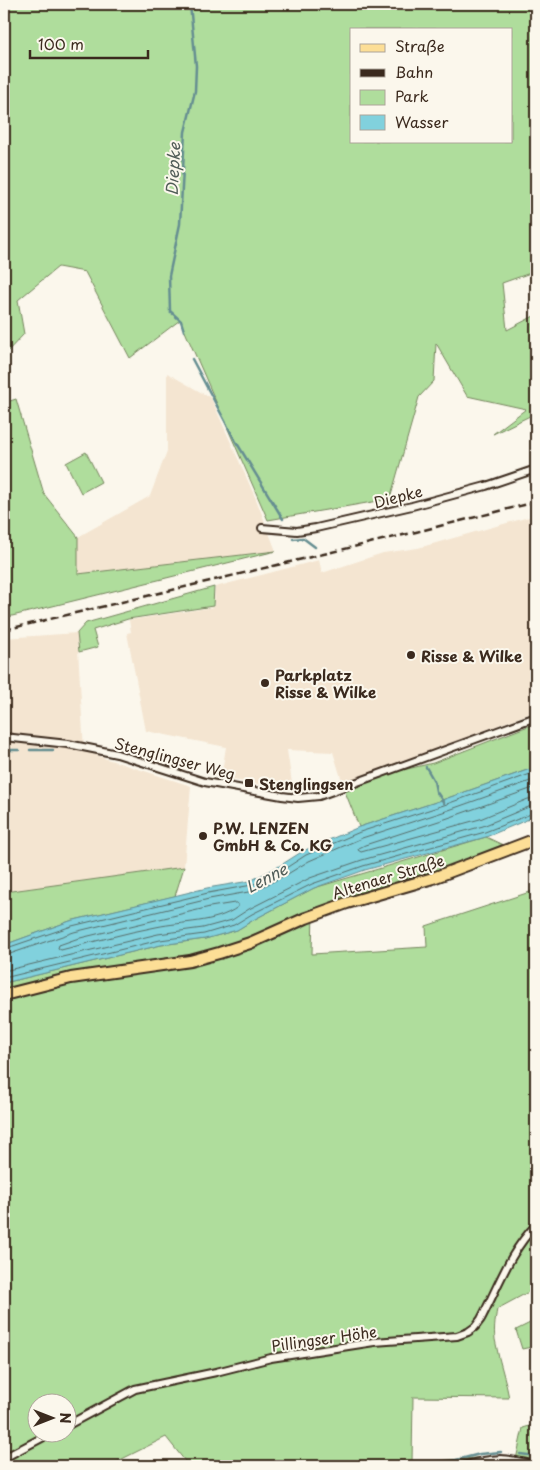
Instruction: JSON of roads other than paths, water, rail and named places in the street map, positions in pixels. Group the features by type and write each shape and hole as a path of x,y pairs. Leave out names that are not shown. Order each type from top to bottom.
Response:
{"main road":[{"name":"Altenaer Straße","path":"4,995 72,978 190,961 219,953 250,943 306,918 347,903 433,878 536,839"}],"street":[{"name":"Diepke","path":"262,528 297,531 316,528 412,506 486,486 536,469"},
{"name":"Stenglingser Weg","path":"4,737 68,744 93,749 117,754 205,782 298,798 319,796 536,716"},
{"name":"Pillingser Höhe","path":"78,1420 135,1390 270,1358 374,1342 450,1337 468,1332 481,1319 512,1256 527,1234 536,1225"},
{"path":"4,1458 34,1442"},
{"path":"462,1466 495,1458 510,1458 536,1465"}],"water":[{"name":"Lenne","path":"536,767 536,816 486,837 365,870 314,888 237,930 205,939 161,945 4,983 4,945 70,921 207,888 250,881 303,851 359,827"}],"waterway":[{"name":"Diepke","path":"184,331 181,321 170,311 169,276 180,224 185,132 195,91 196,66 190,4"},
{"name":"Diepke","path":"192,359 235,440 283,519"},
{"name":"Diepke","path":"293,539 303,538 315,547"},
{"path":"4,750 19,750"},
{"path":"30,750 53,750"},
{"name":"Diepke","path":"426,767 434,781 436,791 444,803"},
{"path":"433,1466 480,1454 501,1452"},
{"path":"520,1454 536,1456"}],"railway":[{"path":"4,630 536,502"}],"place":[{"name":"Risse & Wilke","path":"411,655"},
{"name":"Parkplatz Risse & Wilke","path":"265,683"},
{"name":"Stenglingsen","path":"249,783"},
{"name":"P.W. LENZEN GmbH & Co. KG","path":"203,836"}]}
